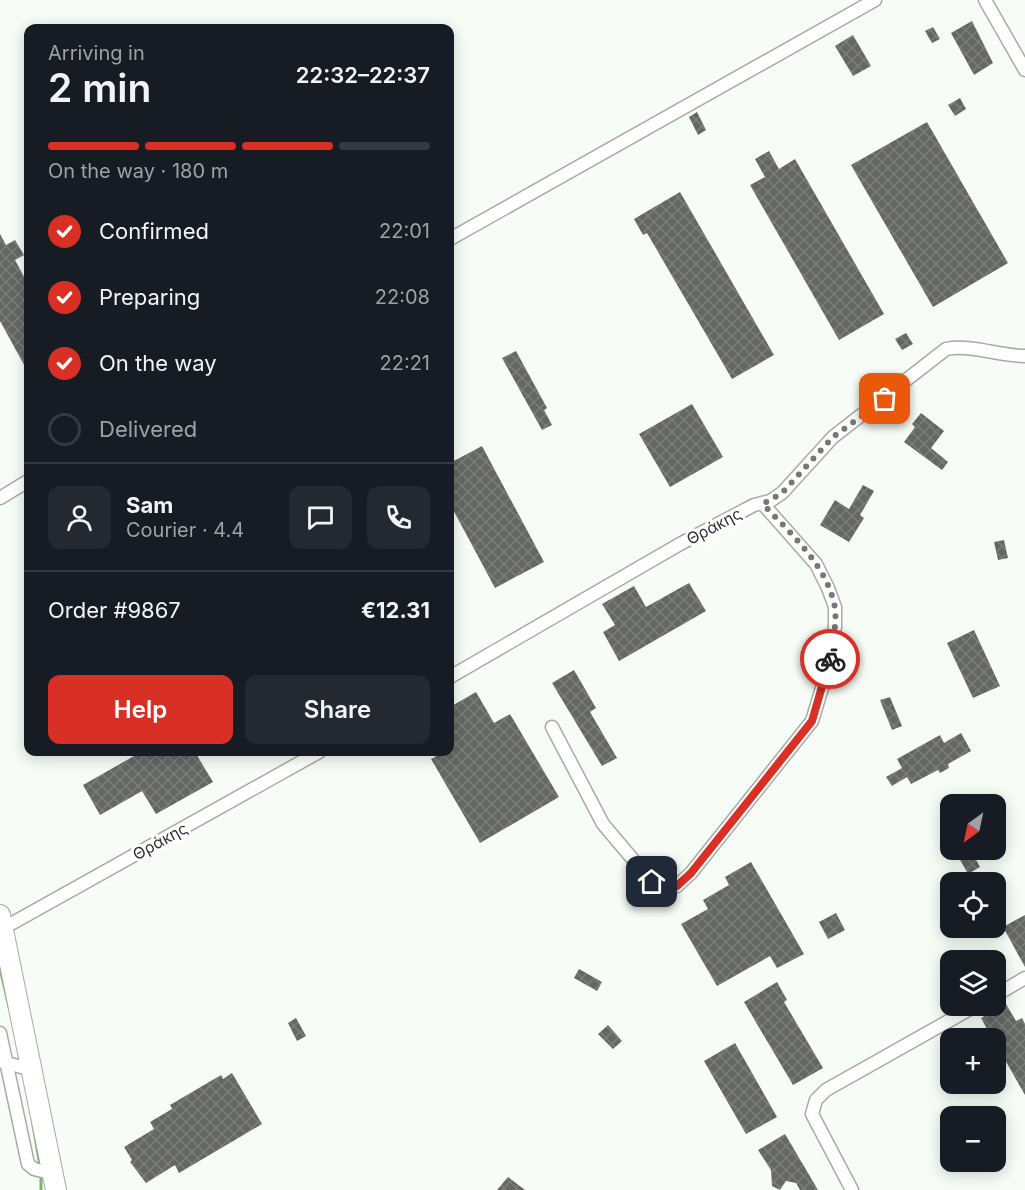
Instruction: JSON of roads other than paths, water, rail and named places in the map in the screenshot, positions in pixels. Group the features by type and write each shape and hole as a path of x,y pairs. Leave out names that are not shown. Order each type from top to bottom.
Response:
{"main road":[{"path":"1,924 55,1182"}],"street":[{"path":"454,237 875,0"},
{"path":"985,0 1025,70"},
{"name":"Θράκης","path":"454,675 680,544 782,493 833,437 946,349 963,348 1006,356 1025,356"},
{"path":"0,498 24,483"},
{"path":"552,727 603,824 652,882 665,889 677,886 691,873 812,721 829,665 835,607 828,588 816,564 763,504"},
{"name":"Θράκης","path":"1,924 312,756"},
{"path":"1006,989 1025,978"},
{"path":"852,1190 812,1114 816,1100 840,1082 957,1016"},
{"path":"0,1034 3,1062 28,1164 55,1182"},
{"path":"3,1062 32,1070"}],"waterway":[{"path":"0,968 9,1007"},
{"path":"32,1119 40,1166"},
{"path":"41,1173 41,1190"}]}
